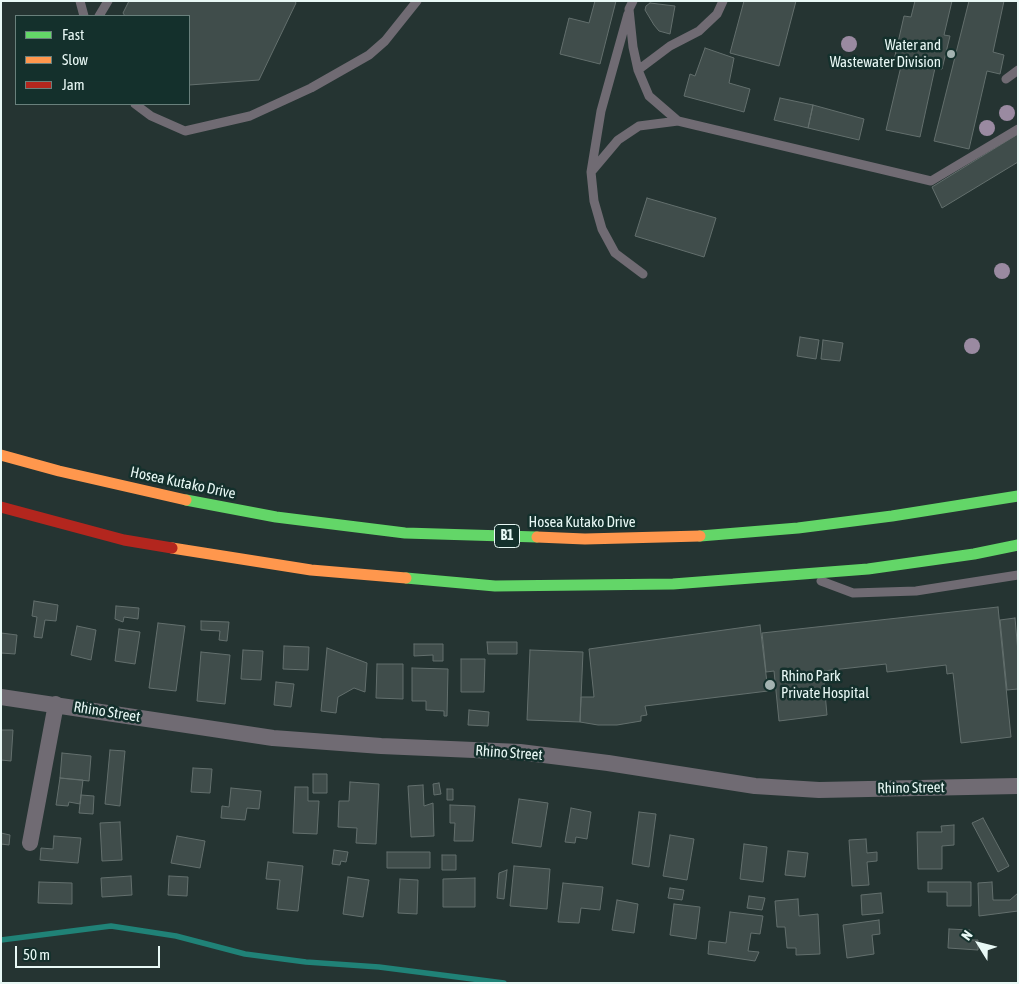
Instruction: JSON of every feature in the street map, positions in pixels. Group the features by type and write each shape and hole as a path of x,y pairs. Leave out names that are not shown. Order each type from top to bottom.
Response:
{"main road":[{"name":"Hosea Kutako Drive","path":"1,455 58,471 206,504 276,517 405,533 585,539 694,536 798,528 892,516 1018,496"},
{"path":"1,507 124,540"},
{"path":"39,529 124,540 312,570 495,586 673,584 868,570 974,554 1018,545"}],"street":[{"name":"Rhino Street","path":"1,697 273,738 381,746 520,752 608,763 756,786 819,790 1018,786"},
{"path":"30,843 56,704"}],"lane":[{"path":"80,1 84,15"},
{"path":"100,15 108,1"},
{"path":"136,105 151,116 185,131 250,116 310,88 370,55 385,41 418,1"},
{"path":"638,70 670,46 699,31 716,14 723,1"},
{"path":"631,5 633,47 638,70 649,96 678,121"},
{"path":"631,5 601,112 591,172 594,201 602,229 615,253 643,274"},
{"path":"1006,79 1018,70"},
{"path":"591,172 618,140 639,126 678,121 931,181 1018,129"},
{"path":"804,575 853,593 916,591 1018,575"}],"building":[{"path":"129,1 295,1 296,3 259,80 190,85 190,15 124,15 123,13"},
{"path":"595,1 616,1 600,64 560,54 569,18 589,23"},
{"path":"744,1 796,1 779,66 730,53"},
{"path":"915,1 952,1 944,35 950,36 942,69 935,68 920,137 886,130 902,62 894,60 904,16 911,17"},
{"path":"969,1 1004,1 993,52 1004,55 1000,74 987,71 969,149 934,141"},
{"path":"650,3 675,6 670,34 659,31 654,25 645,10 646,6"},
{"path":"705,48 734,58 729,83 750,89 744,112 684,96 690,74 695,76"},
{"path":"780,98 813,105 808,128 774,120"},
{"path":"813,105 864,119 859,140 808,128"},
{"path":"1018,134 1018,162 942,208 932,187"},
{"path":"647,198 716,218 704,257 635,236"},
{"path":"800,337 819,340 816,359 797,356"},
{"path":"823,340 843,343 840,361 821,359"},
{"path":"34,601 58,605 56,621 45,620 42,638 34,637 37,617 32,616"},
{"path":"116,606 139,608 138,619 124,617 123,622 115,619"},
{"path":"998,607 1011,737 961,743 953,673 947,674 946,665 887,672 886,664 823,671 827,715 779,721 774,671 766,672 762,633"},
{"path":"1015,618 1018,652 1018,689 1007,690 1000,620"},
{"path":"201,621 229,622 227,641 219,640 220,631 201,630"},
{"path":"158,623 185,626 176,691 149,688"},
{"path":"760,625 768,691 645,706 647,715 641,716 641,721 617,725 598,725 580,722 581,697 594,697 589,649"},
{"path":"77,626 96,630 91,660 71,655"},
{"path":"119,629 140,632 135,664 115,661"},
{"path":"1,633 17,635 15,654 1,653"},
{"path":"487,642 517,642 517,654 488,654"},
{"path":"414,644 443,644 443,661 433,661 433,655 414,656"},
{"path":"284,646 309,647 308,670 283,669"},
{"path":"327,648 367,663 365,692 354,688 338,697 336,713 321,711"},
{"path":"243,650 263,651 261,680 241,679"},
{"path":"530,650 583,652 580,722 527,720"},
{"path":"201,652 230,655 225,704 197,701"},
{"path":"461,659 485,659 484,692 461,692"},
{"path":"377,664 403,664 403,699 376,698"},
{"path":"412,668 448,669 447,716 444,716 444,711 426,710 426,701 412,701"},
{"path":"276,682 294,684 291,707 274,705"},
{"path":"469,710 489,712 488,726 468,725"},
{"path":"1,730 13,730 11,761 1,760"},
{"path":"110,750 125,751 120,806 105,804"},
{"path":"62,753 91,756 89,781 60,778"},
{"path":"193,768 212,769 210,793 191,792"},
{"path":"313,774 327,774 327,793 313,793"},
{"path":"60,778 83,780 80,804 69,802 68,806 56,805"},
{"path":"350,782 379,784 376,844 356,843 357,828 338,827 339,801 349,801"},
{"path":"439,783 441,794 434,795 433,784"},
{"path":"423,785 424,806 433,803 434,836 411,837 408,786"},
{"path":"295,787 308,787 308,801 319,801 317,834 293,833"},
{"path":"231,788 261,791 259,809 247,808 245,820 221,818 222,806 229,807"},
{"path":"447,789 453,789 453,800 447,800"},
{"path":"81,795 94,796 93,814 79,813"},
{"path":"519,799 548,803 541,847 512,843"},
{"path":"450,805 475,806 473,841 454,841 455,823 450,823"},
{"path":"571,808 591,812 587,839 576,837 575,843 565,842"},
{"path":"639,812 656,814 649,867 632,864"},
{"path":"983,818 1009,866 998,872 972,823"},
{"path":"120,822 122,860 102,861 100,823"},
{"path":"954,825 954,845 942,846 942,869 918,869 917,832 942,832 941,826"},
{"path":"1,833 10,835 9,845 1,844"},
{"path":"670,835 694,839 687,880 663,876"},
{"path":"54,836 81,838 78,863 40,860 41,848 53,849"},
{"path":"177,836 205,841 200,868 171,863"},
{"path":"866,839 867,853 877,852 877,861 867,862 869,885 852,886 849,840"},
{"path":"744,844 767,847 763,882 740,879"},
{"path":"334,850 348,852 346,862 341,861 340,865 332,864"},
{"path":"788,851 808,853 805,877 785,875"},
{"path":"387,852 430,852 430,868 387,868"},
{"path":"442,855 456,855 456,870 442,870"},
{"path":"268,862 303,866 298,911 277,909 280,880 266,879"},
{"path":"514,866 550,869 547,909 510,906"},
{"path":"507,870 504,899 497,898 499,873"},
{"path":"131,876 132,895 102,897 101,878"},
{"path":"169,876 188,877 187,896 168,895"},
{"path":"348,877 369,880 363,917 343,914"},
{"path":"475,878 475,907 443,907 443,879"},
{"path":"400,879 418,880 417,914 398,913"},
{"path":"39,882 72,883 72,904 38,903"},
{"path":"928,882 971,882 971,906 947,906 947,892 928,892"},
{"path":"992,882 993,900 1010,900 1018,893 1018,911 979,916 978,883"},
{"path":"563,883 603,887 600,910 581,908 579,923 558,922"},
{"path":"670,888 684,890 682,900 668,898"},
{"path":"881,893 883,913 862,915 861,895"},
{"path":"749,896 765,898 762,910 747,908"},
{"path":"798,899 799,916 818,914 820,954 796,955 796,948 787,948 785,927 777,927 775,901"},
{"path":"617,900 638,904 634,933 612,930"},
{"path":"674,904 700,907 696,939 670,935"},
{"path":"730,912 763,916 760,934 751,933 748,951 759,952 755,961 708,954 709,941 726,943"},
{"path":"879,920 880,934 872,935 874,954 847,958 843,925"},
{"path":"949,929 970,930 969,940 978,940 978,950 948,948"}],"waterway":[{"path":"1,940 111,926 176,936 245,954 306,962 379,967 504,983"}],"traffic: fast":[{"path":"700,536 798,528 892,516 1018,496"},
{"path":"186,500 276,517 405,533 537,537"},
{"path":"406,578 495,586 673,584 868,569 974,554 1018,545"}],"traffic: slow":[{"path":"1,455 59,471 186,500"},
{"path":"537,537 585,539 700,536"},
{"path":"172,548 311,570 406,578"}],"traffic: jam":[{"path":"1,507 124,540 172,548"}],"place":[{"name":"Water and Wastewater Division","path":"951,54"},
{"name":"Rhino Park Private Hospital","path":"770,685"}]}
